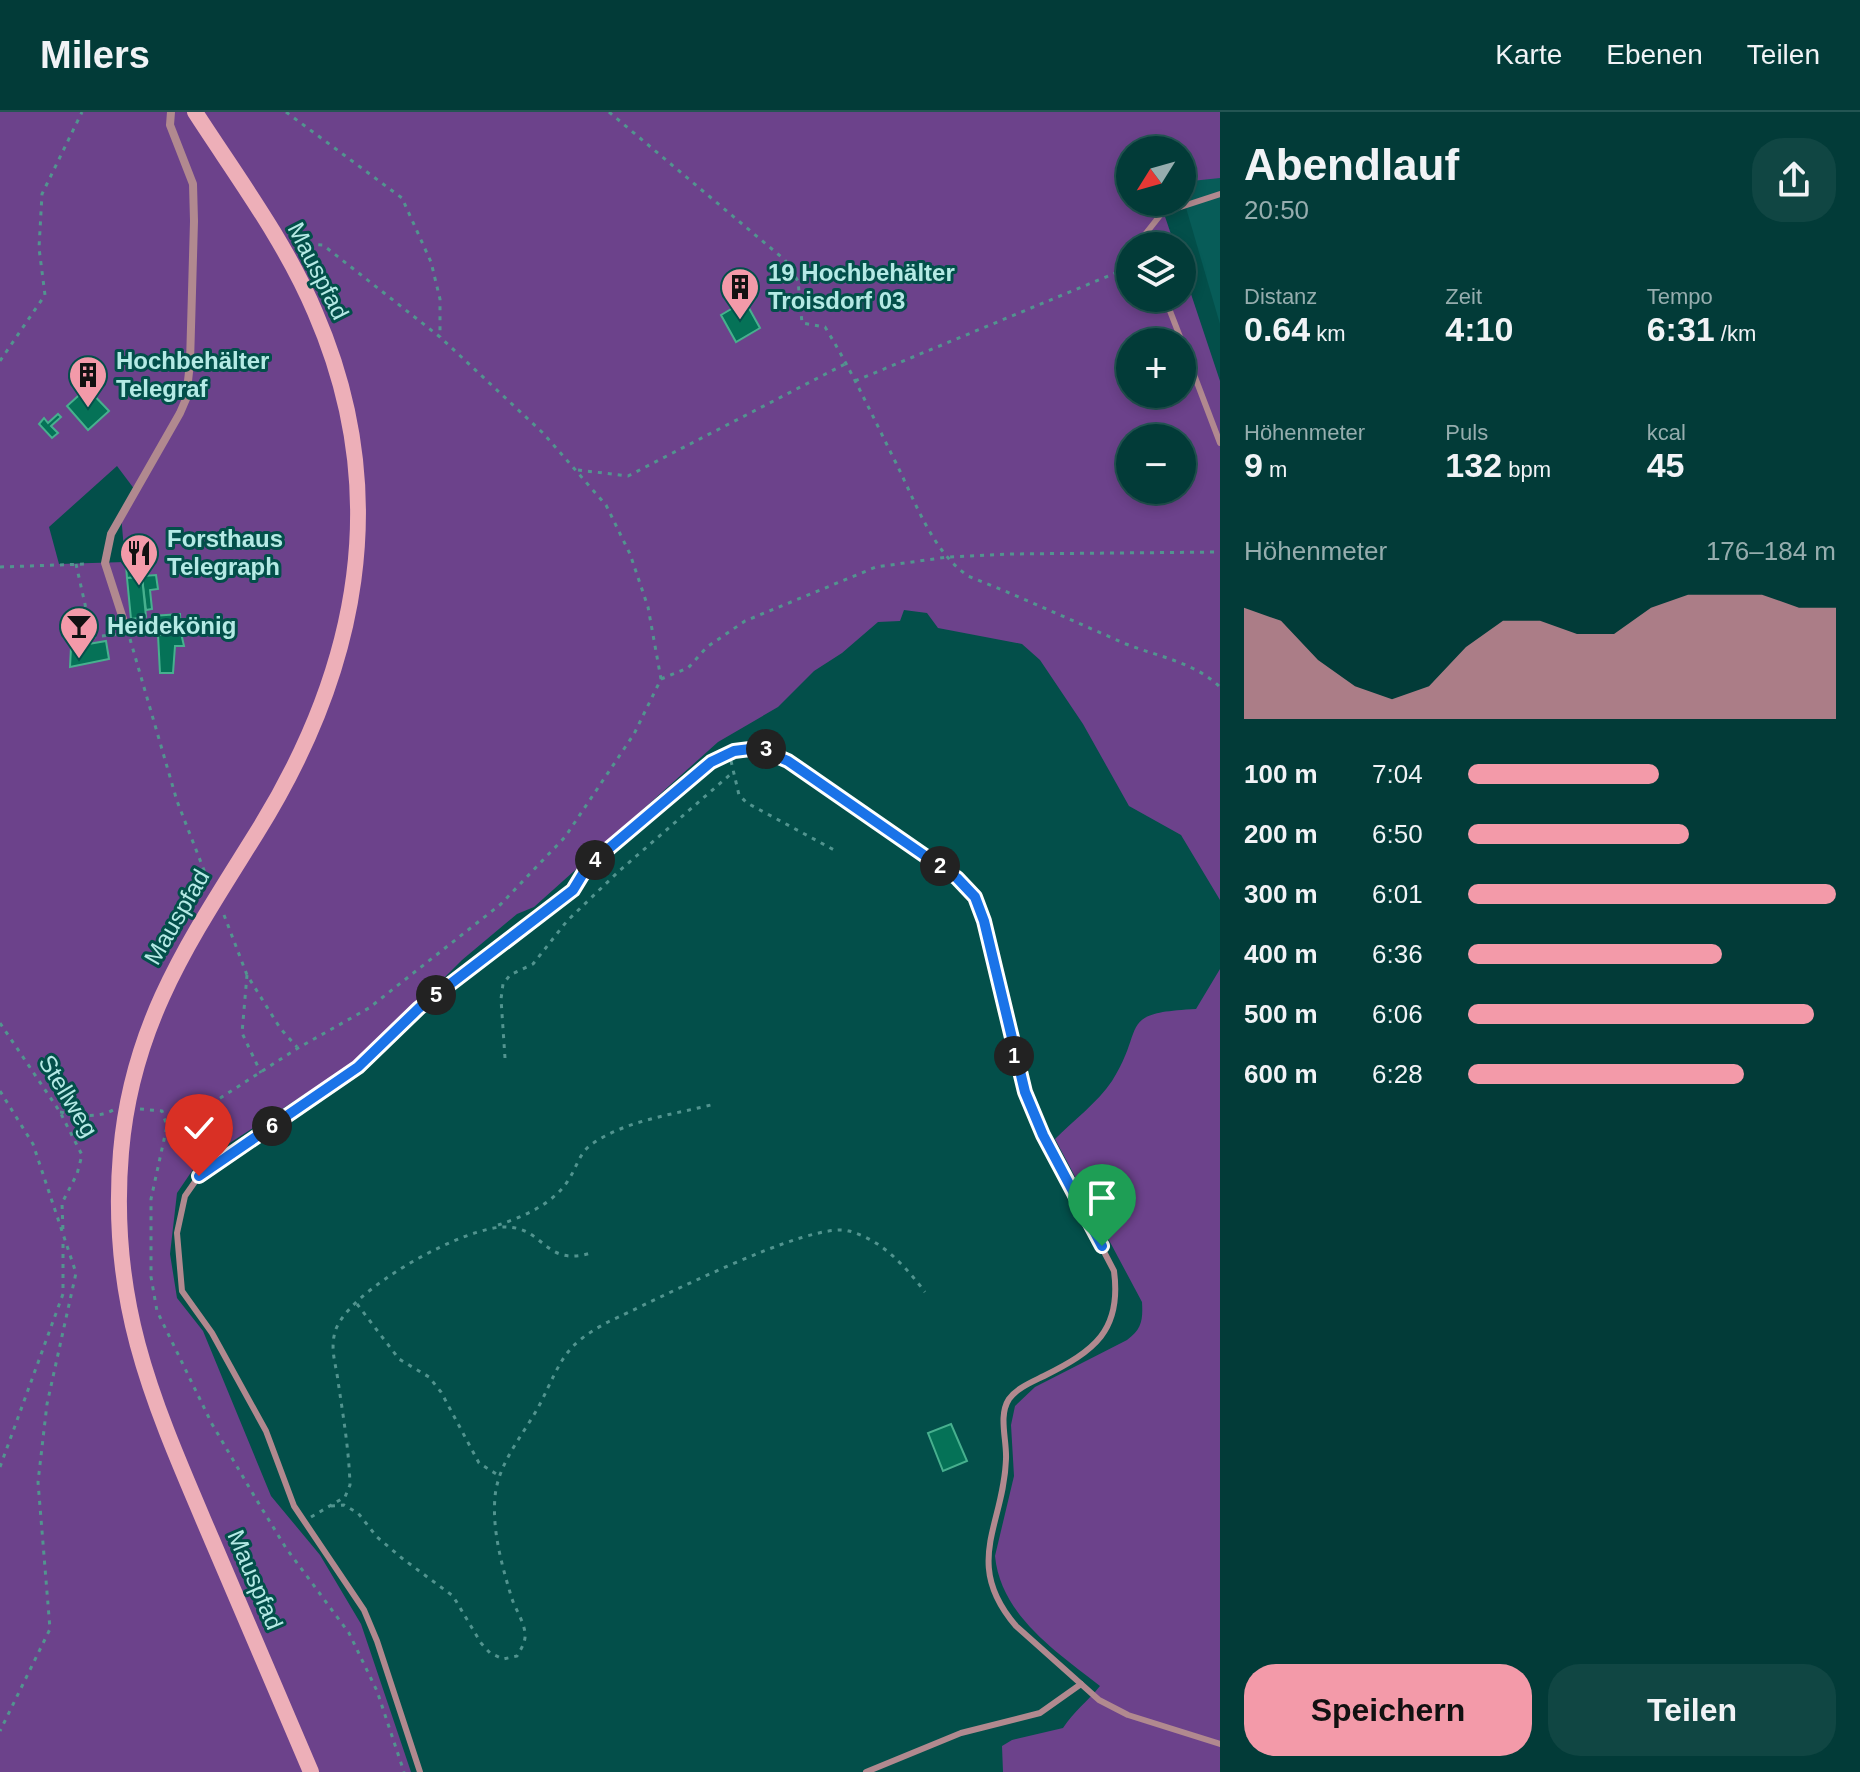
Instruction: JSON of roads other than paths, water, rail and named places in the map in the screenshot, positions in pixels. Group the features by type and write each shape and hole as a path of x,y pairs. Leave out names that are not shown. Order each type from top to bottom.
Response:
{"street":[{"path":"126,628 105,563 111,534 180,413 186,399 190,363 193,184 170,125 171,112"},
{"name":"Mauspfad","path":"195,112 283,249 315,312 333,360 351,432 358,492 357,563 339,658 304,750 159,998 126,1110 118,1228 125,1301 162,1423 311,1772"}],"lane":[{"path":"1147,232 1162,213 1220,194"},
{"path":"1196,380 1220,443"},
{"path":"420,1772 371,1623 285,1489 266,1431 212,1333 182,1291 177,1233 185,1196 199,1176 218,1161 358,1067 419,1008 573,890 587,867 695,773 730,753 758,748 788,761 957,878 975,897 1025,1092 1043,1135 1114,1271 1117,1293 1114,1315 1090,1350 1075,1361 1024,1386 1011,1396 1005,1407 1003,1485 990,1532 988,1566 991,1584 1007,1615 1099,1700 1128,1715 1220,1744"},
{"path":"866,1772 961,1733 1040,1713 1081,1684"}],"place":[{"name":"19 Hochbehälter Troisdorf 03","path":"740,321"},
{"name":"Hochbehälter Telegraf","path":"88,409"},
{"name":"Forsthaus Telegraph","path":"139,587"},
{"name":"Heidekönig","path":"79,660"}]}
